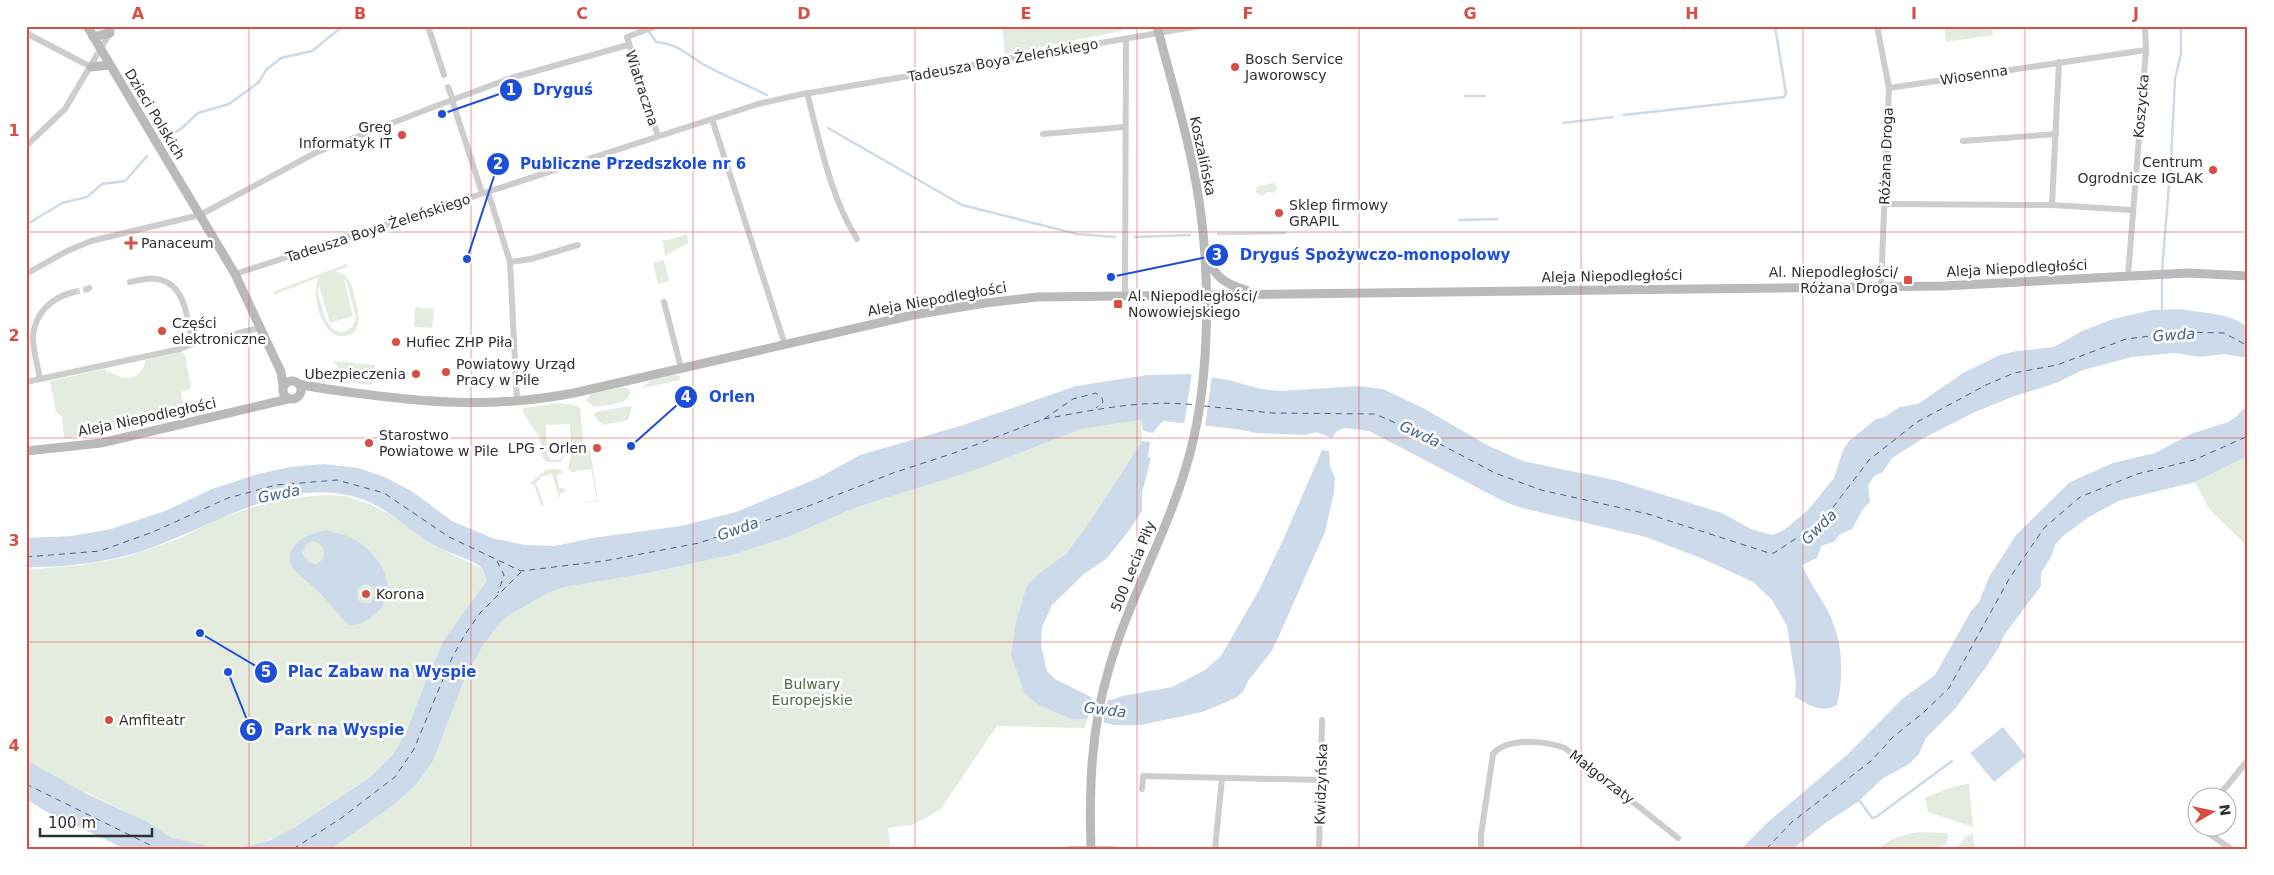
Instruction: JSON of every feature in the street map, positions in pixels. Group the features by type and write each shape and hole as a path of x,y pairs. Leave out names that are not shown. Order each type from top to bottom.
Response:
{"street":[{"name":"Dzieci Polskich","path":"87,26 235,274 289,389"},
{"path":"428,26 444,75"},
{"name":"Wiatraczna","path":"653,26 628,37 628,45 658,136"},
{"name":"Tadeusza Boya Żeleńskiego","path":"235,274 758,104 807,93 1126,39 1158,30 1199,26"},
{"name":"Różana Droga","path":"1877,26 1889,88 1881,286"},
{"name":"Koszycka","path":"2128,276 2146,50 2145,26"},
{"path":"93,37 112,30"},
{"path":"26,146 65,108 112,30"},
{"name":"Koszalińska","path":"1158,30 1195,175 1204,246 1205,294"},
{"path":"26,33 91,67 110,65"},
{"path":"1125,295 1126,39"},
{"path":"26,274 67,251 91,241 200,215 316,153 452,100 511,78 628,45"},
{"name":"Wiosenna","path":"1889,88 2146,50"},
{"path":"2052,205 2059,62"},
{"path":"448,87 510,262 517,401"},
{"path":"807,93 842,210 857,239"},
{"path":"712,118 785,344"},
{"path":"1043,134 1125,127"},
{"path":"1963,141 2056,134"},
{"path":"1885,204 2052,205 2132,210"},
{"path":"510,262 531,259 578,245"},
{"path":"1204,246 1210,265 1218,278 1233,286 1255,293"},
{"name":"Aleja Niepodległości","path":"26,451 100,443 272,402 289,389 329,389 436,403 476,404 517,401 574,393 913,315 985,303 1037,297 1961,285 2170,274 2212,273 2248,276"},
{"path":"130,282 156,278 168,283 178,292 186,311 192,344"},
{"path":"40,379 33,336 36,324 50,302 62,295 74,292"},
{"name":"500 Lecia Piły","path":"1091,848 1090,799 1094,736 1105,683 1130,610 1165,524 1190,454 1201,398 1205,340 1205,294"},
{"path":"664,302 681,368"},
{"path":"26,382 180,349 192,344 260,328"},
{"path":"289,389 301,389 300,395"},
{"name":"Aleja Niepodległości","path":"289,389 296,399 300,395 329,389"},
{"name":"Kwidzyńska","path":"1319,849 1322,720"},
{"name":"Małgorzaty","path":"1481,849 1481,836 1493,754 1498,748 1506,744 1533,743 1557,745 1566,748 1678,838"},
{"path":"2225,788 2248,760"},
{"path":"1142,789 1143,776 1322,780"},
{"path":"1215,849 1222,778"},
{"path":"2215,838 2230,849"},
{"path":"1070,849 1114,849"}],"green space":[{"path":"1002,26 1122,26 1122,31 1005,54"},
{"path":"1944,26 2024,26 2018,28 1992,27 1993,35 1946,42"},
{"path":"1273,183 1278,188 1275,193 1267,192 1262,196 1256,193 1258,186"},
{"path":"687,234 688,243 665,256 662,240"},
{"path":"664,260 669,281 658,284 653,263"},
{"path":"346,264 347,267 336,271 342,273 352,285 358,309 356,330 352,334 345,336 335,335 329,331 321,317 316,299 319,277 274,295 273,292","holes":["344,279 347,283 356,318 351,328 343,332 331,327 327,321 318,290 319,286 330,323 353,316"]},
{"path":"415,307 434,309 432,328 414,327"},
{"path":"181,352 185,355 191,386 189,390 181,392 185,416 64,439 62,417 56,412 50,381 104,369 128,378 139,373 146,360"},
{"path":"333,361 375,365 372,385 338,381 340,370"},
{"path":"674,375 679,376 681,380 642,388 650,381"},
{"path":"623,387 629,389 630,394 618,403 594,407 586,400 591,394"},
{"path":"560,403 580,408 584,449 590,449 598,501 581,504 597,500 591,469 572,472 568,469 571,456 570,424 546,425 547,454 551,460 561,459 563,453 564,457 561,462 547,462 543,458 539,436 523,413 523,408"},
{"path":"632,407 628,420 604,425 598,421 594,414 596,412"},
{"name":"Bulwary Europejskie","path":"1141,420 1142,441 1095,514 1066,554 1033,580 1012,655 1017,668 1040,706 1074,720 1087,719 1085,728 997,726 940,810 912,825 888,828 891,849 331,849 391,807 416,785 433,761 466,676 483,645 502,621 548,593 565,587 643,574 732,555 788,537 857,507 976,470 1081,429"},
{"path":"2248,456 2248,547 2209,509 2195,482"},
{"path":"547,469 562,471 562,473 557,475 559,488 563,488 566,491 560,494 560,500 552,474 540,477 540,480 536,482 544,505 541,506 534,484 529,484"},
{"path":"325,495 346,496 370,504 395,517 429,543 481,568 486,575 485,586 444,640 407,730 393,754 370,777 281,836 254,845 231,848 207,847 172,838 148,822 59,780 26,760 26,570 81,565 126,557 178,539 218,519 252,507 293,498"},
{"path":"1969,783 1973,827 1928,812 1925,798"},
{"path":"1919,832 1948,833 1947,845 1939,846 1938,849 1879,849 1893,839"},
{"path":"1973,833 1975,849 1956,849 1965,837"}],"water":[{"name":"Gwda","path":"2181,309 2224,316 2248,327 2248,358 2224,354 2200,357 2175,353 2132,357 2083,370 2056,383 2012,397 1975,412 1922,439 1892,458 1883,472 1874,476 1868,485 1870,502 1863,509 1852,529 1839,535 1835,541 1821,546 1817,558 1802,565 1829,613 1840,647 1841,682 1837,705 1831,708 1821,709 1795,697 1796,683 1787,626 1772,600 1753,582 1701,558 1646,537 1522,508 1503,501 1369,431 1344,428 1336,432 1332,438 1316,432 1305,435 1256,433 1164,421 1153,433 1143,431 1141,420 1081,429 976,470 857,507 788,537 732,555 643,574 565,587 548,593 502,621 483,645 466,676 433,761 416,785 391,807 331,849 125,849 45,811 26,799 26,760 89,795 148,822 172,838 217,848 244,847 271,840 295,827 370,777 393,754 407,730 444,640 486,582 485,574 480,566 428,542 377,506 340,494 311,493 283,497 254,505 172,540 135,553 85,564 26,568 26,538 72,536 111,529 165,511 212,489 258,474 290,467 324,464 358,468 385,477 413,492 452,521 492,538 525,545 555,546 592,538 681,526 736,512 818,478 860,455 960,426 1076,386 1147,375 1190,374 1228,380 1261,389 1280,391 1358,386 1383,389 1423,408 1489,446 1523,461 1619,481 1722,513 1751,529 1772,535 1784,530 1808,510 1834,478 1843,450 1849,441 1876,419 1885,417 1899,407 1918,404 1963,373 2000,355 2054,347 2082,331 2113,319 2152,310"},
{"path":"2248,404 2248,456 2195,482 2118,501 2089,517 2063,536 2055,545 2051,557 2041,573 2041,586 2004,635 1999,647 1986,667 1955,709 1926,738 1919,754 1909,764 1882,779 1858,802 1824,824 1793,849 1741,849 1768,822 1847,755 1902,699 1935,675 1971,611 1979,602 1989,577 2016,535 2070,482 2113,463 2155,453 2191,434 2228,422 2237,416"},
{"name":"Gwda","path":"1142,441 1150,442 1148,457 1151,458 1142,493 1142,511 1106,559 1084,574 1052,605 1042,627 1041,645 1047,671 1055,679 1095,699 1111,700 1122,696 1172,687 1205,670 1221,656 1259,590 1322,450 1329,451 1330,466 1335,478 1334,492 1325,532 1271,652 1248,681 1243,692 1236,698 1202,712 1141,725 1115,725 1087,719 1074,720 1040,706 1025,694 1011,655 1016,622 1027,586 1037,575 1066,554 1095,514"},
{"path":"326,530 352,538 371,552 379,562 387,583 387,594 383,604 369,619 356,625 348,625 321,594 293,569 290,554 293,547 304,538","holes":["313,541 319,543 324,550 323,559 317,564 309,563 302,553 307,543","367,584 373,587 375,595 371,603 362,603 358,600 357,590 362,585"]},
{"path":"2003,727 2026,756 1994,782 1970,753"}],"pier":[{"path":"1192,372 1212,375 1205,427 1184,425"},
{"path":"1092,695 1108,698 1103,725 1087,722"}],"waterway":[{"path":"164,140 182,128 198,113 229,104 259,82 266,70 281,58 312,51 343,26"},
{"path":"645,26 656,42 675,47 701,63 767,95"},
{"path":"1624,115 1784,97 1786,94 1775,26"},
{"path":"2162,271 2175,79 2181,54 2181,26"},
{"path":"1465,96 1485,96"},
{"path":"1563,123 1613,117"},
{"path":"828,128 962,205 1077,234 1115,237"},
{"path":"26,225 62,203 87,197 102,184 125,181 147,156"},
{"path":"1459,220 1497,219"},
{"path":"1218,234 1285,233"},
{"path":"1135,237 1190,235"},
{"path":"2162,277 2162,309"},
{"path":"1859,800 1872,818 1876,817 1952,761"}],"ferry route":[{"path":"1204,406 1272,413 1375,414 1421,434 1495,473 1541,490 1648,514 1774,553 1816,525 1834,506 1869,460 1917,422 1986,385 2014,373 2057,365 2126,339 2183,332 2224,333 2248,346"},
{"path":"26,557 100,551 153,532 228,498 276,485 337,480 384,493 449,537 521,571 604,561 699,543 806,507 893,473 954,453 1044,419 1073,399 1096,393 1102,398 1103,402 1096,408"},
{"path":"1044,419 1138,404 1195,405"},
{"path":"1766,849 1792,822 1871,761 1893,737 1923,713 1949,688 2009,579 2044,528 2080,497 2137,474 2194,460 2248,436"},
{"path":"497,561 504,575 498,593"},
{"path":"293,849 340,819 395,777 414,749 451,660 464,636 480,613 521,572"},
{"path":"26,784 158,849"}],"tunnel":[{"path":"74,292 88,289"}],"place":[{"name":"Bosch Service Jaworowscy","path":"1235,67"},
{"name":"Dryguś","path":"442,114"},
{"name":"Greg Informatyk IT","path":"402,135"},
{"name":"Centrum Ogrodnicze IGLAK","path":"2213,170"},
{"name":"Sklep firmowy GRAPIL","path":"1279,213"},
{"name":"Panaceum","path":"131,243"},
{"name":"Publiczne Przedszkole nr 6","path":"467,259"},
{"name":"Dryguś Spożywczo-monopolowy","path":"1111,277"},
{"name":"Al. Niepodległości/ Różana Droga","path":"1908,280"},
{"name":"Al. Niepodległości/ Nowowiejskiego","path":"1118,304"},
{"name":"Części elektroniczne","path":"162,331"},
{"name":"Hufiec ZHP Piła","path":"396,342"},
{"name":"Powiatowy Urząd Pracy w Pile","path":"446,372"},
{"name":"Ubezpieczenia","path":"416,374"},
{"name":"Starostwo Powiatowe w Pile","path":"369,443"},
{"name":"Orlen","path":"631,446"},
{"name":"LPG - Orlen","path":"597,448"},
{"name":"Korona","path":"366,594"},
{"name":"Plac Zabaw na Wyspie","path":"200,633"},
{"name":"Park na Wyspie","path":"228,672"},
{"name":"Amfiteatr","path":"109,720"}]}
